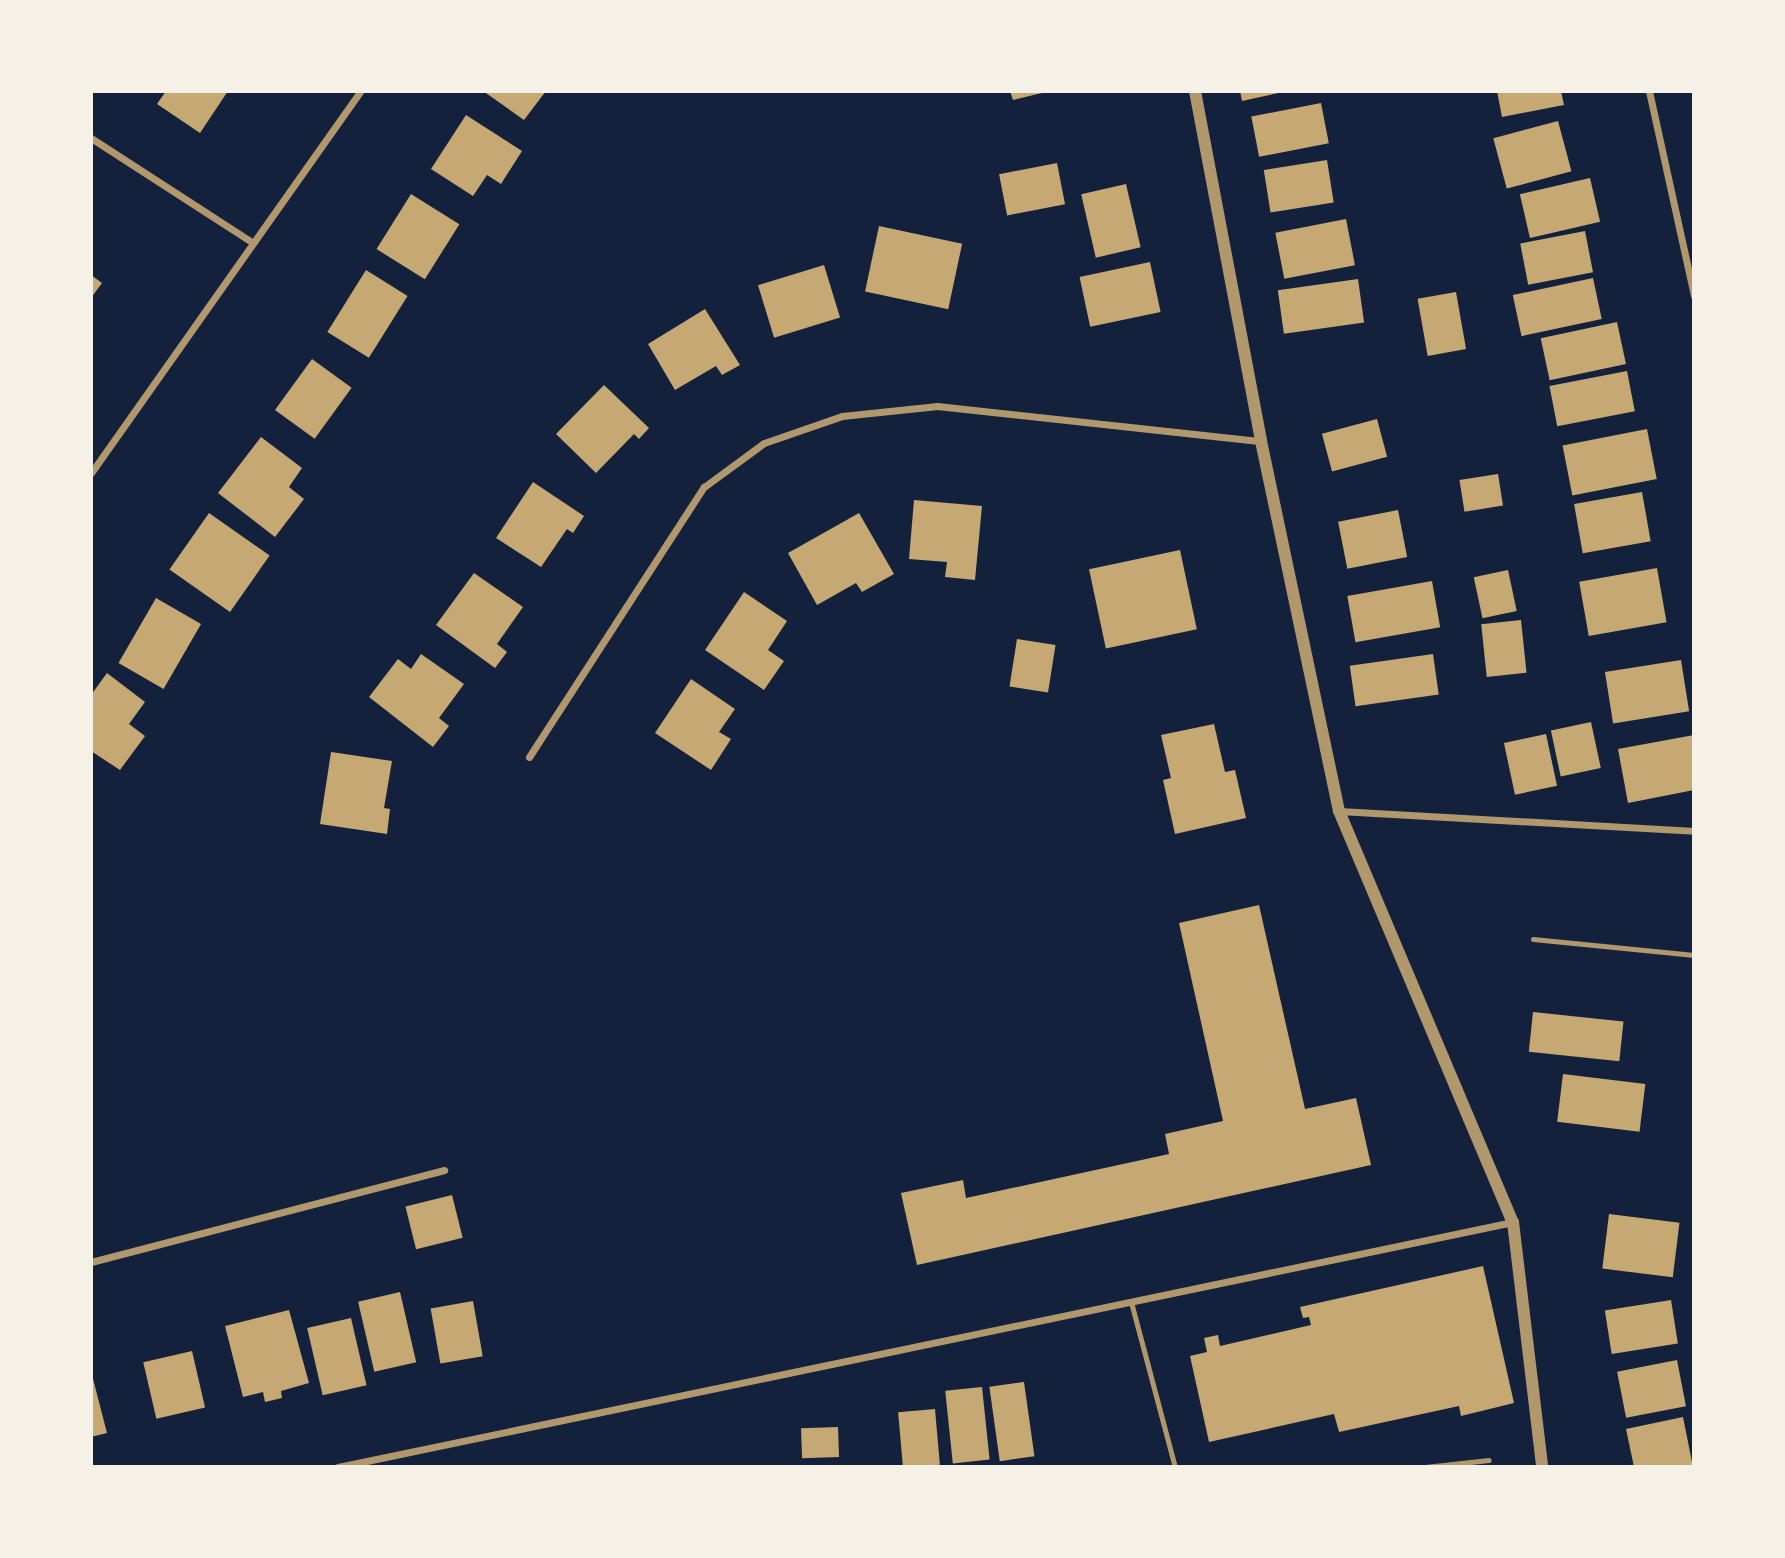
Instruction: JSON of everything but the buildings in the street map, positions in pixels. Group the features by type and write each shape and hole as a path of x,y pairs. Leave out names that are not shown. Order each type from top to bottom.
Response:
{"street":[{"path":"91,474 360,91"},
{"path":"1195,91 1261,441 1339,811 1513,1222 1542,1467"},
{"path":"1650,91 1694,296"},
{"path":"91,138 253,243"},
{"path":"530,757 704,487 764,443 842,416 937,405 1261,441"},
{"path":"1339,811 1694,831"},
{"path":"91,1262 444,1170"},
{"path":"338,1467 1513,1222"}],"lane":[{"path":"1533,939 1694,955"},
{"path":"1131,1302 1175,1467"},
{"path":"1425,1467 1489,1460"}]}
